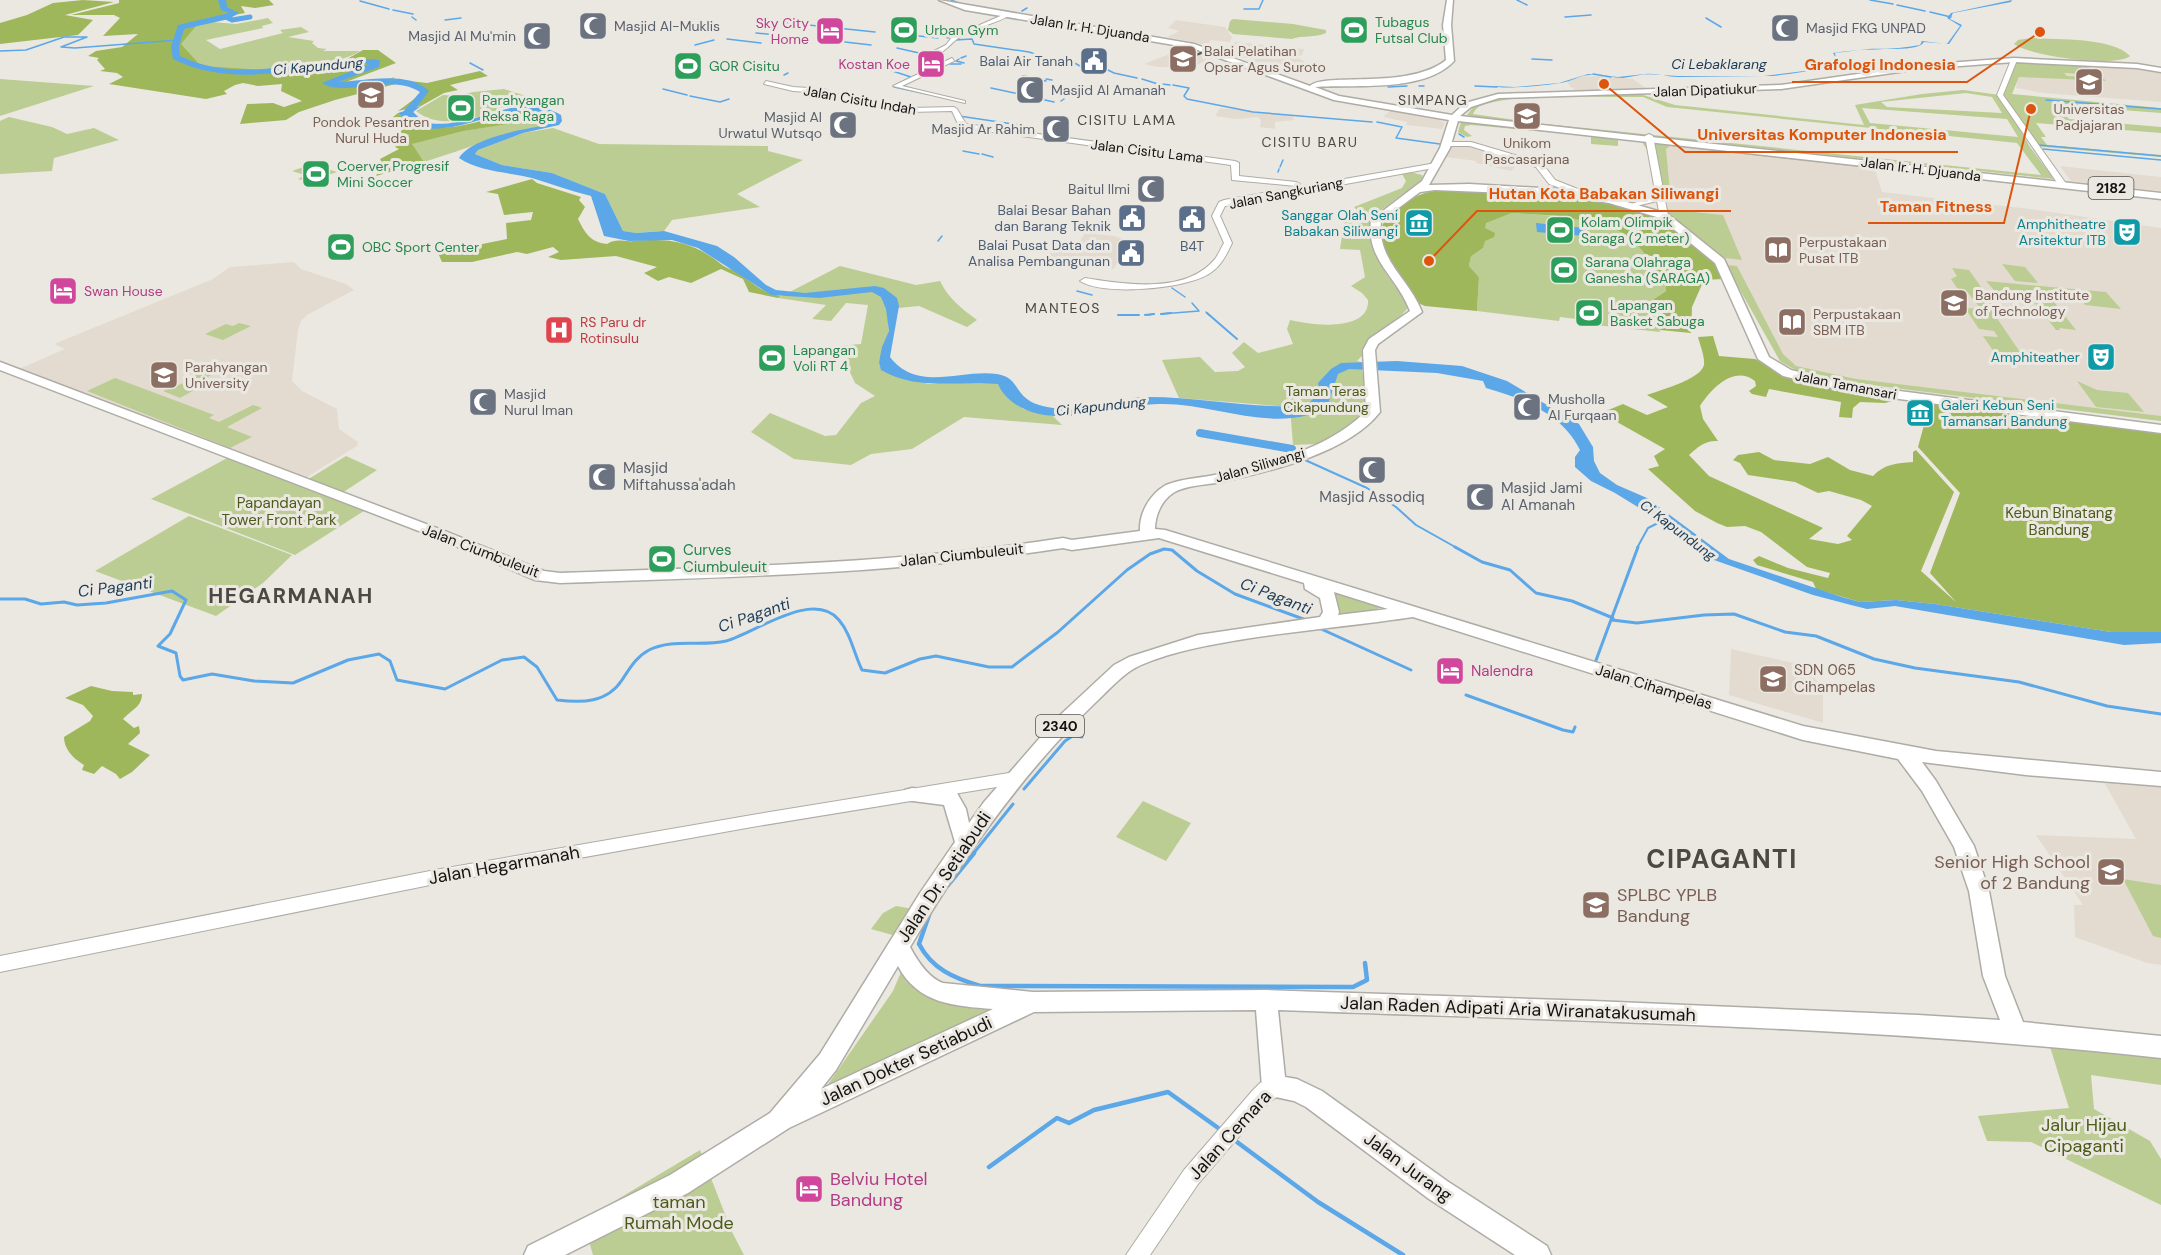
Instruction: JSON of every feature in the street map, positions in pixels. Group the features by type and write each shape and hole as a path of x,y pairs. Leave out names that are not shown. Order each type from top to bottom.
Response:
{"main road":[{"name":"Jalan Ir. H. Djuanda","path":"942,0 1005,15 1074,25"},
{"name":"Jalan Ir. H. Djuanda","path":"949,0 967,7 1190,44 1346,97 1457,118"},
{"path":"1314,85 1412,79 1444,67 1450,61 1447,26 1450,0"},
{"name":"Jalan Dipatiukur","path":"1457,118 1472,104 1498,96 1766,88 1804,85 1920,67 2035,57 2130,63 2161,69"},
{"name":"Jalan Ir. H. Djuanda","path":"1271,70 1341,99 1457,118 1806,154 2161,195"},
{"name":"Jalan Siliwangi","path":"1153,531 1168,498 1205,481 1286,460 1353,431 1373,412 1369,350 1373,342 1416,312 1382,259 1373,230 1376,220 1382,214 1426,185 1457,118"},
{"name":"Jalan Ir. H. Djuanda","path":"1649,137 1806,154"},
{"name":"Jalan Tamansari","path":"1426,185 1558,189 1632,205 1664,216 1720,261 1764,359 1787,374 1853,389 2161,429"},
{"name":"Jalan Ciumbuleuit","path":"0,366 542,576 560,578 624,576 876,564 985,555 1153,531"},
{"path":"1153,531 1314,586 1328,596 1330,604 1316,623"},
{"name":"Jalan Cihampelas","path":"1153,531 1803,733 1904,753 1986,764 2161,779"},
{"name":"Jalan Dr. Setiabudi","path":"537,1255 670,1189 778,1121 828,1062 898,946 965,842 1015,778 1063,723 1107,679 1128,665 1169,649 1198,641 1316,623 1412,612"},
{"path":"1904,753 1929,786 1964,846 1979,891 1986,942 1994,976 2016,1032"},
{"path":"912,795 950,798 956,808 965,842"},
{"name":"Jalan Raden Adipati Aria Wiranatakusumah","path":"898,946 919,980 935,991 976,998 1033,1002 1266,1000 1873,1023 2016,1032 2161,1047"},
{"name":"Jalan Cemara","path":"1266,1000 1274,1087"},
{"name":"Jalan Dokter Setiabudi","path":"778,1121 1033,1002"},
{"name":"Jalan Jurang","path":"1274,1087 1297,1090 1314,1099 1454,1201 1538,1255"}],"street":[{"path":"954,109 963,102 896,86 952,60 929,55 946,48 954,38 1005,15"},
{"path":"2011,60 2000,95 2062,184"},
{"name":"Jalan Cisitu Indah","path":"766,83 793,89 824,91 845,99 909,110 954,109"},
{"name":"Jalan Cisitu Lama","path":"954,109 963,126 1230,162 1235,163 1234,177 1316,186"},
{"path":"1457,118 1454,131 1471,144"},
{"path":"1649,137 1664,216"},
{"path":"1446,144 1471,144 1539,165 1558,189"},
{"name":"Jalan Sangkuriang","path":"1085,280 1145,286 1172,285 1202,276 1217,265 1228,245 1216,216 1222,204 1239,199 1436,165"},
{"path":"1410,170 1426,185"},
{"path":"1632,205 1661,197"},
{"name":"Jalan Hegarmanah","path":"2,960 435,877 1015,778"},
{"name":"Jalan Cemara","path":"1137,1255 1191,1177 1267,1090 1274,1087"}],"shaded area":[{"path":"1176,20 1225,27 1232,37 1230,42 1211,40 1207,45 1167,37 1179,31 1168,28"},
{"path":"1235,42 1304,49 1302,55 1296,57 1306,62 1276,69 1225,51"},
{"name":"Balai Pelatihan Opsar Agus Suroto","path":"1187,47 1217,56 1192,67 1158,67 1144,64"},
{"name":"Universitas Padjajaran","path":"2022,60 2161,71 2161,102 2043,93 2016,88"},
{"path":"1580,77 1633,79 1647,89 1576,91 1568,82"},
{"path":"1220,108 1292,115 1294,120 1275,122 1275,129 1260,127 1261,120 1258,117 1236,119 1215,116"},
{"path":"1391,110 1435,118 1445,123 1442,129 1406,125 1407,122 1383,117"},
{"name":"Bandung Institute of Technology","path":"1661,144 1874,166 1882,192 2030,209 2161,228 2161,421 1916,392 1788,367 1780,361 1726,265 1666,211 1670,190 1667,189"},
{"path":"1451,145 1464,145 1519,162 1511,171 1476,163 1476,161 1446,157"},
{"path":"2060,166 2161,177 2161,191 2071,181"},
{"path":"1085,233 1115,236 1128,241 1114,269 1046,260 1057,242 1078,244"},
{"name":"Parahyangan University","path":"294,262 301,269 346,284 354,290 307,315 301,321 292,381 302,391 337,409 339,429 358,442 357,446 302,480 19,369 65,349 54,344 213,279 230,267"},
{"name":"SDN 065 Cihampelas","path":"1731,649 1807,666 1823,691 1823,723 1729,695"},
{"name":"Senior High School of 2 Bandung","path":"2117,780 2161,784 2161,965 2147,963 2075,937 2074,905 2083,905 2036,835 2136,839 2104,782"}],"green space":[{"path":"83,0 114,2 65,15 93,20 78,35 0,44 0,23 27,15 53,3"},
{"path":"119,0 269,0 274,5 255,8 241,6 245,13 200,21 181,44 201,66 262,70 347,59 363,50 378,50 396,63 346,82 383,81 395,77 393,79 427,83 480,71 488,76 450,85 458,90 444,93 421,106 398,111 421,94 421,88 399,83 335,100 299,112 286,120 240,124 247,104 273,103 284,107 302,101 281,91 282,84 258,86 243,83 224,91 227,94 206,99 109,84 123,77 117,73 100,71 105,69 97,60 99,58 88,56 96,51 122,47 138,34 103,36 120,18 114,15 71,15 119,3"},
{"path":"268,18 273,23 262,26 263,28 206,40 220,49 283,33 280,30 301,27 309,32 288,37 314,41 312,43 318,48 327,49 323,51 360,51 327,63 261,70 204,66 182,57 180,43 196,25 212,22 236,24"},
{"path":"1233,19 1293,24 1326,30 1326,33 1292,39 1233,34 1228,30 1230,21"},
{"path":"2031,38 2097,42 2122,50 2130,56 2108,61 2092,61 2037,53 2014,44 2018,40"},
{"path":"2023,61 2088,65 2090,67 2088,69 2099,75 2064,73 2067,76 2103,78 2106,81 2019,77 2012,94 2161,108 2161,113 2056,105 2069,119 2161,127 2161,133 2036,123 2046,137 2041,137 2047,145 2161,155 2161,157 2031,146 2003,96 2015,63"},
{"path":"0,79 94,86 0,116"},
{"name":"Parahyangan Reksa Raga","path":"504,89 538,100 511,103 488,114 456,121 434,120 416,111 443,95 460,96 473,92"},
{"path":"1963,90 2000,95 2030,147 2054,179 1471,117 1467,115 1474,106 1506,97 1640,94 1675,105 1864,125 1855,105","holes":["1966,93 1992,97 2002,113 1887,107 1881,102","1562,96 1643,97 1667,107 2017,143 2041,175 1536,123 1473,114 1481,106 1500,101","1862,108 2007,119 2018,137 1870,123"]},
{"path":"528,109 542,111 552,116 551,122 538,127 537,119 464,131 412,144 424,162 376,176 379,171 371,168 382,163 380,159 399,149 395,147 400,143 383,140 410,135 399,133 404,128 393,117 398,113 411,123 443,128 461,126"},
{"path":"9,117 52,127 67,134 94,128 119,140 54,158 52,171 0,174 0,121"},
{"path":"537,118 538,127 495,138 424,162 411,144 464,131"},
{"path":"1461,122 1646,140 1660,191 1654,191 1649,153 1642,142 1618,139 1618,146 1591,144 1591,136 1471,125 1465,126 1464,130 1472,136 1467,137 1458,132"},
{"path":"553,128 599,144 768,146 768,151 803,160 737,194 760,207 672,220 664,231 635,233 623,231 605,194 552,173 502,165 475,154 478,150 523,133"},
{"path":"1658,142 2161,197 2161,200 1670,146 1666,149 1670,192 1662,192 1655,144"},
{"name":"Coerver Progresif Mini Soccer","path":"312,164 337,172 308,182 298,179 305,175 292,171"},
{"name":"Taman Teras Cikapundung","path":"1410,172 1422,175 1423,179 1377,213 1376,243 1381,264 1410,306 1357,361 1361,362 1365,389 1365,413 1327,440 1317,444 1293,445 1290,407 1179,398 1162,360 1200,357 1215,372 1238,371 1245,367 1232,353 1244,342 1258,353 1293,344 1287,329 1290,320 1324,325 1349,322 1359,318 1366,311 1368,300 1351,286 1365,277 1360,250 1340,249 1344,223 1360,213 1354,207 1402,188 1406,181 1402,174"},
{"path":"532,179 537,183 581,197 579,200 585,207 578,219 586,233 596,241 607,244 617,241 658,240 680,243 700,250 763,290 781,296 778,298 749,292 743,279 721,269 691,283 669,277 658,281 644,273 657,267 616,256 561,260 548,257 559,252 553,247 527,254 517,252 472,262 442,262 438,253 507,239 506,223 531,220 533,212 504,215 498,194 486,192"},
{"path":"1441,190 1554,194 1618,203 1658,215 1716,261 1723,279 1704,280 1692,307 1691,333 1660,330 1654,299 1666,291 1665,280 1648,265 1690,268 1690,263 1646,255 1631,237 1611,227 1560,216 1512,213 1486,223 1485,228 1495,233 1494,237 1485,241 1483,248 1471,256 1469,266 1479,277 1477,311 1425,306 1418,303 1400,280 1385,255 1381,242 1381,230 1387,218 1403,203"},
{"path":"1663,209 1723,215 1742,260 1716,257 1664,216"},
{"name":"Sarana Olahraga Ganesha (SARAGA)","path":"1512,213 1588,221 1616,229 1633,238 1649,255 1648,265 1665,280 1666,291 1654,299 1660,332 1577,323 1576,319 1560,317 1559,321 1477,311 1479,277 1469,266 1471,255 1483,248 1485,223"},
{"path":"2002,264 2025,267 2038,283 2015,281"},
{"path":"1726,265 1737,266 1783,354 1796,366 1856,379 2161,416 2161,421 1831,380 1799,372 1780,361"},
{"path":"840,266 916,285 940,281 951,298 977,320 967,327 919,306 887,309 889,331 879,362 928,384 998,384 1023,409 1053,416 1062,425 964,417 912,449 871,454 851,465 794,459 751,432 770,413 825,436 836,435 861,403 875,396 855,383 838,346 861,344 868,305 846,303 831,321 812,319 826,305 778,298"},
{"path":"1952,268 1969,270 1998,311 1985,310 1992,311 2022,355 1994,352 1983,336 1998,337 1994,331 1979,329 1965,308 1981,309 1968,293 1957,288 1951,279 1957,276"},
{"path":"1986,281 2106,292 2121,309 2085,305 2083,302 1999,296"},
{"path":"2048,301 2054,302 2076,330 2059,328 2060,330 2056,330 2034,302 2049,303"},
{"path":"239,323 251,326 223,340 205,334 226,324 233,326"},
{"name":"Kebun Binatang Bandung","path":"1713,336 1719,356 1755,359 1790,378 1830,389 1900,399 1885,403 1860,402 1853,408 1852,418 1839,417 1841,402 1769,389 1766,397 1752,394 1749,391 1756,386 1755,381 1747,377 1732,377 1717,386 1700,406 1703,419 1718,441 1705,443 1689,455 1709,476 1823,528 1809,539 1838,544 1852,540 1847,536 1872,506 1861,500 1829,491 1818,493 1795,482 1748,475 1740,463 1733,460 1738,455 1759,452 1774,460 1810,464 1828,457 1850,470 1873,476 1886,467 1913,462 1913,452 1916,450 1954,492 1921,571 1956,602 1930,573 1960,493 1918,447 1930,403 2161,432 2161,632 2111,632 1896,600 1860,602 1816,589 1813,582 1757,565 1753,560 1759,556 1788,568 1828,578 1830,573 1807,567 1761,532 1745,526 1727,527 1695,511 1648,469 1659,466 1654,456 1665,449 1601,413 1623,404 1647,415 1668,407 1647,395 1688,380 1701,370 1704,362 1698,337"},
{"path":"195,369 211,375 203,380 209,382 180,398 163,391 194,379 192,377 198,374 192,371"},
{"path":"115,378 214,415 209,418 219,422 253,405 262,408 227,427 252,437 230,448 87,391"},
{"path":"2077,381 2097,390 2128,393 2144,412 2096,407"},
{"name":"Papandayan Tower Front Park","path":"231,456 302,483 346,456 377,470 336,497 367,509 295,555 151,499"},
{"path":"189,516 292,555 263,583 216,616 95,571"},
{"path":"1325,589 1378,606 1381,608 1333,618"},
{"path":"91,686 112,691 133,692 133,695 142,694 138,705 123,719 134,728 139,726 140,733 128,744 150,755 132,772 120,779 102,766 94,774 82,770 84,765 73,757 66,746 64,737 90,721 93,716 83,705 65,698"},
{"path":"1143,801 1191,823 1166,861 1116,837"},
{"path":"2123,879 2161,885 2161,938 2153,936"},
{"path":"896,906 913,909 896,936 871,929 883,913"},
{"path":"907,958 922,978 1016,1004 824,1090 893,991"},
{"name":"Jalur Hijau Cipaganti","path":"2047,1037 2161,1052 2161,1085 2091,1075 2094,1109 2150,1141 2161,1159 2161,1205 2031,1142 1987,1141 1978,1116 2069,1108"},
{"name":"taman Rumah Mode","path":"700,1150 732,1232 744,1255 593,1255 583,1220"}],"water":[{"path":"2012,0 1953,13 1950,19 1962,25 1947,44 1960,26 1947,18 1951,13"},
{"path":"1920,45 1899,49 1886,49"},
{"path":"1857,50 1835,53 1836,58 1840,60 1828,64 1832,67 1829,68 1781,75 1765,76 1678,77 1660,75 1764,76 1828,68 1825,64 1837,60 1833,53"},
{"path":"1588,74 1598,75 1584,76 1559,83"},
{"path":"1646,74 1623,78 1603,75 1618,77"},
{"path":"1559,83 1540,86 1519,87"},
{"path":"421,106 413,112 421,120 446,124 516,107 545,108 561,115 562,121 559,125 523,133 478,150 475,154 502,165 552,173 605,194 623,231 636,233 664,231 717,246 734,257 766,285 776,290 805,293 875,286 884,288 897,298 899,306 890,357 901,368 913,374 940,377 997,374 1008,378 1027,399 1035,403 1072,410 1143,397 1184,398 1265,406 1306,406 1320,392 1318,383 1331,369 1341,363 1397,361 1462,366 1507,381 1579,424 1593,447 1594,461 1600,473 1617,485 1647,498 1729,559 1860,602 1896,600 2111,632 2161,632 2161,643 2124,645 1895,606 1867,609 1813,595 1714,560 1685,536 1591,481 1575,467 1575,457 1580,450 1573,437 1552,417 1527,403 1486,388 1483,381 1437,373 1349,369 1338,374 1328,404 1321,409 1308,415 1271,418 1176,404 1054,416 1037,414 1014,403 1007,398 998,384 938,384 895,377 881,370 879,362 889,331 886,309 881,297 872,292 819,298 771,295 698,248 672,240 629,241 604,236 591,196 532,178 485,169 459,158 465,151 486,140 547,125 551,122 552,116 534,111 515,112 452,127 433,129 414,125 398,113"},
{"name":"Kolam Olimpik Saraga (2 meter)","path":"1536,223 1584,228 1585,236 1537,232"}],"waterway":[{"name":"Ci Kapundung","path":"222,0 224,8 235,13 181,27 175,47 176,57 196,67 220,72 246,73 328,64 377,62 376,65 326,83 392,82 416,85 425,91 408,112 410,117 421,124"},
{"path":"951,0 959,3"},
{"path":"1244,9 1259,9 1263,0"},
{"path":"1517,0 1527,5"},
{"path":"1870,0 1893,4"},
{"path":"360,1 389,9"},
{"path":"1897,5 1925,11"},
{"path":"1022,11 1027,8"},
{"path":"393,10 413,14"},
{"path":"1930,12 1951,17"},
{"path":"1565,17 1591,15"},
{"path":"226,17 232,20 250,17"},
{"path":"412,17 416,20"},
{"path":"1040,17 1053,20"},
{"path":"445,20 461,18"},
{"path":"1706,18 1721,27"},
{"path":"780,22 875,32"},
{"path":"756,33 787,36"},
{"path":"892,33 899,34"},
{"path":"790,36 799,37"},
{"path":"919,36 938,38"},
{"path":"0,51 26,50 64,37 87,37 61,47 75,48 178,40"},
{"path":"943,37 951,38"},
{"path":"803,38 809,38"},
{"path":"727,39 761,43"},
{"path":"955,40 972,39 974,44 1029,52 1047,58"},
{"path":"695,45 714,40"},
{"path":"845,42 871,45"},
{"path":"897,48 919,53"},
{"path":"922,54 931,53"},
{"path":"961,58 966,56"},
{"path":"841,59 874,65 911,77 902,82"},
{"path":"959,59 956,61 964,63"},
{"path":"1051,59 1071,61 1080,66 1104,68 1114,73 1137,78"},
{"path":"1532,59 1552,60"},
{"path":"1738,63 1762,61"},
{"path":"470,63 483,70"},
{"path":"950,64 961,64"},
{"path":"938,69 942,67"},
{"path":"784,75 788,73"},
{"name":"Ci Lebaklarang","path":"1593,74 1611,77"},
{"path":"1023,76 1029,77"},
{"path":"1035,79 1046,81"},
{"path":"1046,79 1052,80"},
{"path":"1142,79 1158,84"},
{"path":"1162,84 1170,85"},
{"path":"1173,85 1189,88 1184,96 1187,99 1253,112 1372,122"},
{"path":"1388,87 1407,86"},
{"path":"1419,86 1424,86"},
{"name":"Ci Lebaklarang","path":"1475,86 1497,87"},
{"path":"894,87 927,94"},
{"path":"991,88 1033,97"},
{"path":"663,89 687,95"},
{"path":"1072,94 1076,92 1096,96"},
{"path":"690,96 720,102 729,99"},
{"path":"1045,100 1054,102"},
{"path":"2046,100 2161,109"},
{"path":"959,116 1020,125"},
{"path":"1377,122 1402,127 1396,138 1440,144"},
{"path":"1459,134 1464,137"},
{"path":"2039,145 2161,156"},
{"path":"2043,149 2161,160"},
{"path":"963,151 979,154"},
{"path":"982,154 993,157"},
{"path":"1280,167 1283,160"},
{"path":"938,241 942,236"},
{"path":"1172,288 1185,297"},
{"path":"1077,291 1092,295"},
{"path":"1171,313 1161,314 1199,311 1192,303"},
{"path":"1207,313 1237,339"},
{"path":"1145,315 1154,314 1148,315"},
{"path":"1118,315 1139,315"},
{"path":"1200,433 1292,449"},
{"path":"1305,460 1367,488 1396,507 1416,525 1457,548"},
{"name":"Ci Paganti","path":"1637,548 1648,528 1664,520"},
{"path":"1455,547 1482,562 1510,570 1536,593 1572,601 1612,618"},
{"name":"Ci Paganti","path":"1612,618 1638,547"},
{"name":"Ci Paganti","path":"0,599 25,599 41,604 64,602 77,605 106,603 172,591 186,600 170,634 158,646 176,653 180,676 183,680 212,674 254,681 293,683 348,660 379,654 390,661 397,680 445,689 502,660 524,657 537,667 557,700 576,701 593,700 609,693 616,688 640,656 658,646 726,641 784,616 814,609 828,612 839,620 862,670 885,673 920,659 936,656 989,667 1012,667 1058,632 1127,570 1150,554 1164,549 1172,550 1197,571 1235,594 1306,620"},
{"path":"1612,620 1637,623 1734,614 1785,632 1816,636 1874,659 1915,668 2019,682 2107,706 2161,714"},
{"name":"Ci Paganti","path":"1595,663 1612,618"},
{"name":"Ci Paganti","path":"1319,628 1411,670"},
{"name":"Ci Paganti","path":"1466,695 1563,730 1573,732 1575,727"},
{"path":"1024,789 1065,741 1074,735 1082,737"},
{"path":"973,854 1013,804"},
{"path":"948,885 974,853"},
{"path":"929,915 919,944 924,953 945,971 961,980 980,986 1353,987 1367,980 1365,963"},
{"path":"989,1167 1057,1118 1069,1123 1094,1110 1168,1092 1221,1130"},
{"path":"1237,1142 1318,1202 1403,1255"}],"railway":[{"path":"1185,60 1201,53"}],"place":[{"name":"Masjid Al-Muklis","path":"593,26"},
{"name":"Masjid FKG UNPAD","path":"1785,28"},
{"name":"Urban Gym","path":"904,30"},
{"name":"Tubagus Futsal Club","path":"1354,30"},
{"name":"Sky City Home","path":"830,31"},
{"name":"Grafologi Indonesia","path":"2040,32"},
{"name":"Masjid Al Mu'min","path":"537,36"},
{"name":"Balai Pelatihan Opsar Agus Suroto","path":"1183,59"},
{"name":"Balai Air Tanah","path":"1094,61"},
{"name":"Kostan Koe","path":"931,64"},
{"name":"GOR Cisitu","path":"688,66"},
{"name":"Universitas Padjajaran","path":"2089,82"},
{"name":"Universitas Komputer Indonesia","path":"1604,84"},
{"name":"Masjid Al Amanah","path":"1030,90"},
{"name":"Pondok Pesantren Nurul Huda","path":"371,95"},
{"name":"Parahyangan Reksa Raga","path":"461,108"},
{"name":"Taman Fitness","path":"2031,109"},
{"name":"Unikom Pascasarjana","path":"1527,116"},
{"name":"Masjid Al Urwatul Wutsqo","path":"843,125"},
{"name":"Masjid Ar Rahim","path":"1056,129"},
{"name":"Coerver Progresif Mini Soccer","path":"316,174"},
{"name":"Baitul Ilmi","path":"1151,189"},
{"name":"Balai Besar Bahan dan Barang Teknik","path":"1132,218"},
{"name":"B4T","path":"1192,219"},
{"name":"Sanggar Olah Seni Babakan Siliwangi","path":"1419,223"},
{"name":"Kolam Olimpik Saraga (2 meter)","path":"1560,230"},
{"name":"Amphitheatre Arsitektur ITB","path":"2127,232"},
{"name":"OBC Sport Center","path":"341,247"},
{"name":"Perpustakaan Pusat ITB","path":"1778,250"},
{"name":"Balai Pusat Data dan Analisa Pembangunan","path":"1131,253"},
{"name":"Hutan Kota Babakan Siliwangi","path":"1429,261"},
{"name":"Sarana Olahraga Ganesha (SARAGA)","path":"1564,270"},
{"name":"Swan House","path":"63,291"},
{"name":"Bandung Institute of Technology","path":"1954,303"},
{"name":"Lapangan Basket Sabuga","path":"1589,313"},
{"name":"Perpustakaan SBM ITB","path":"1792,322"},
{"name":"RS Paru dr Rotinsulu","path":"559,330"},
{"name":"Amphiteather","path":"2101,357"},
{"name":"Lapangan Voli RT 4","path":"772,358"},
{"name":"Parahyangan University","path":"164,375"},
{"name":"Masjid Nurul Iman","path":"483,402"},
{"name":"Musholla Al Furqaan","path":"1527,407"},
{"name":"Galeri Kebun Seni Tamansari Bandung","path":"1920,413"},
{"name":"Masjid Assodiq","path":"1372,470"},
{"name":"Masjid Miftahussa'adah","path":"602,477"},
{"name":"Masjid Jami Al Amanah","path":"1480,497"},
{"name":"Curves Ciumbuleuit","path":"662,559"},
{"name":"Nalendra","path":"1450,671"},
{"name":"SDN 065 Cihampelas","path":"1773,679"},
{"name":"Senior High School of 2 Bandung","path":"2111,872"},
{"name":"SPLBC YPLB Bandung","path":"1596,905"},
{"name":"Belviu Hotel Bandung","path":"809,1189"}],"district":[{"name":"SIMPANG","path":"1433,100"},
{"name":"CISITU LAMA","path":"1127,120"},
{"name":"CISITU BARU","path":"1310,142"},
{"name":"MANTEOS","path":"1063,308"},
{"name":"HEGARMANAH","path":"291,596"},
{"name":"CIPAGANTI","path":"1722,859"}]}
